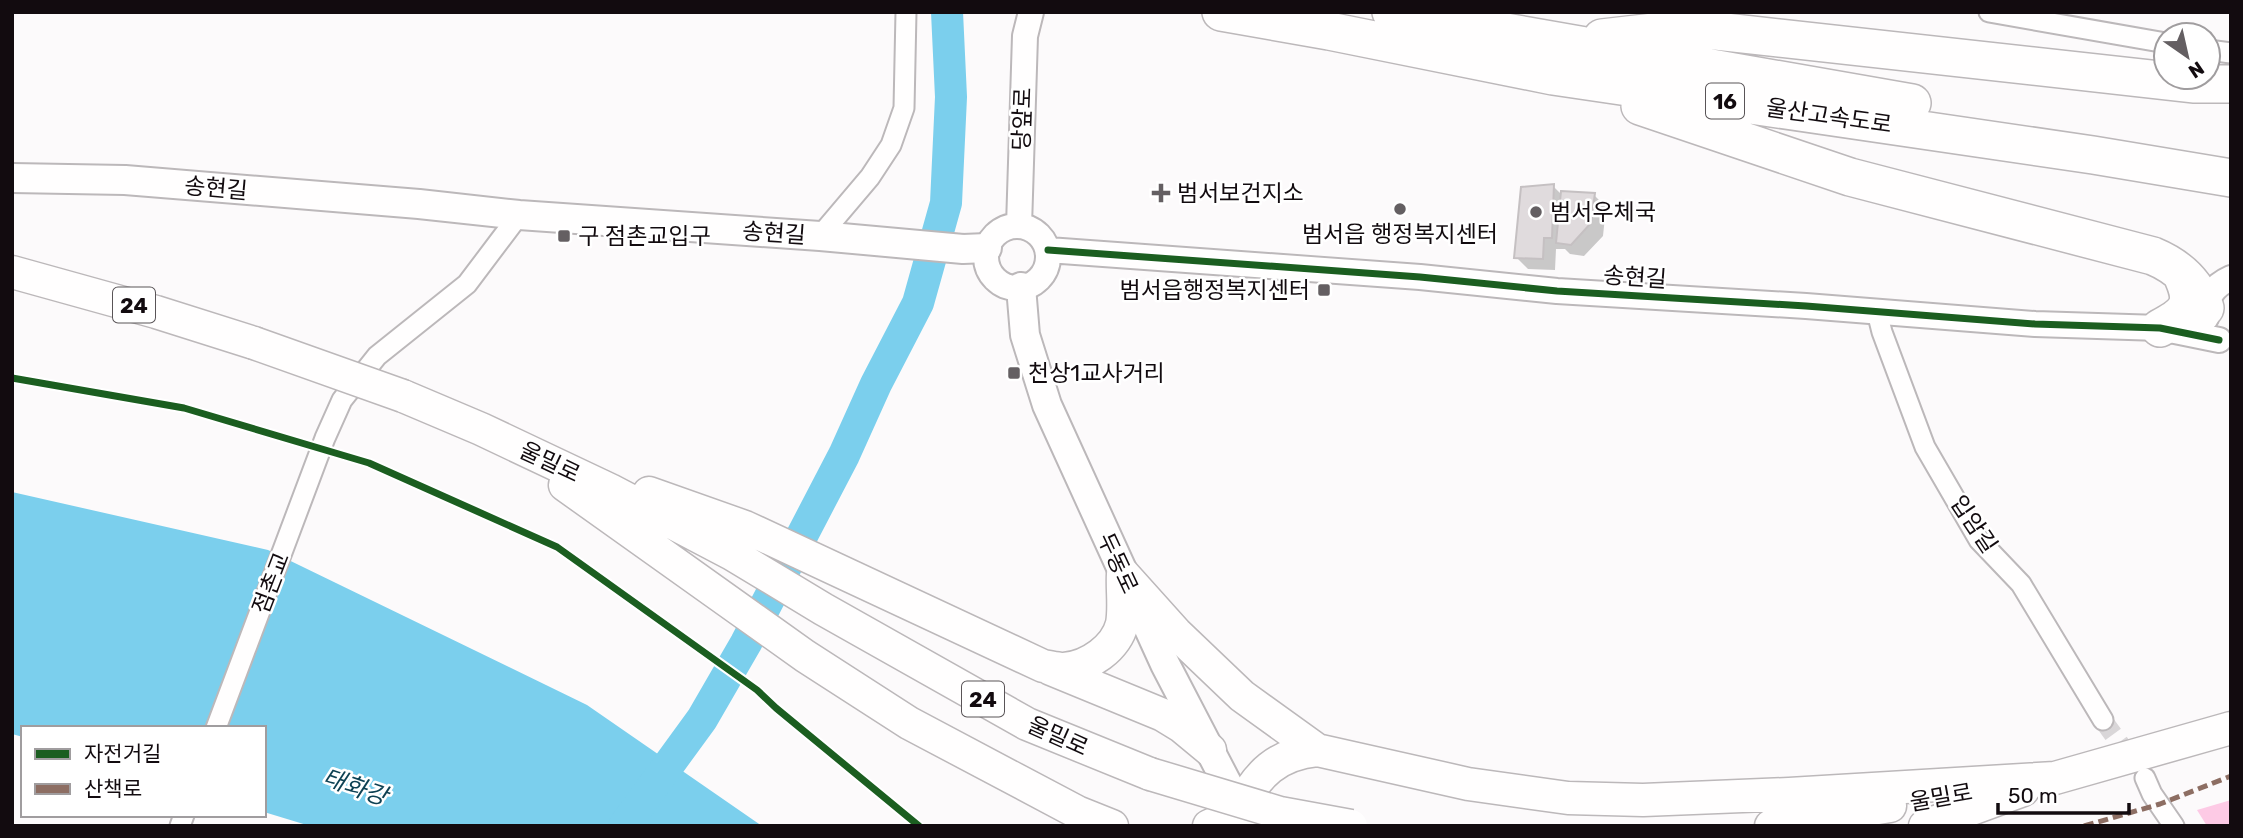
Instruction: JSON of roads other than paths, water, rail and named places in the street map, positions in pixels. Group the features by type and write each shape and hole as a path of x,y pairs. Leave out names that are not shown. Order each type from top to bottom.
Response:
{"highway":[{"name":"울산고속도로","path":"1221,12 1329,31 1880,98 2231,155"},
{"name":"울산고속도로","path":"1391,12 1557,60 2231,178"},
{"path":"1557,60 1689,28 2195,84 2224,59"},
{"path":"1557,60 1850,177 2153,256 2181,272 2192,284 2218,331"},
{"path":"2160,328 2180,316 2188,305 2189,289 2181,272"}],"main road":[{"name":"송현길","path":"12,178 125,180 419,204 519,215 976,248"},
{"name":"울밀로","path":"12,272 156,312 254,343 403,396 610,490 738,541 823,609 1027,724 1150,774 1280,813 1351,826"},
{"name":"두동로","path":"1021,288 1025,335 1047,405 1123,574 1241,810"},
{"path":"498,438 805,656 909,723 1076,812 1112,826"},
{"path":"738,541 852,579 1043,666 1163,715 1210,750"},
{"path":"1043,666 1063,669 1076,666 1090,661 1114,641 1122,623 1123,574"},
{"path":"1123,574 1177,633 1242,695 1317,750"},
{"name":"울밀로","path":"1771,826 2054,778 2231,728"},
{"path":"1241,810 1255,781 1281,759 1301,751 1317,750 1468,784 1581,798 1643,800 1776,795 2054,778"},
{"path":"1926,826 2054,778"},
{"path":"1209,826 1232,816 1236,805 1266,826"}],"street":[{"name":"송현길","path":"820,236 870,177 891,145 904,108 906,12"},
{"name":"당앞로","path":"1018,226 1025,36 1031,12"},
{"path":"1989,12 2152,41"},
{"name":"점촌교","path":"217,726 325,438 342,400 377,356 467,284 519,215"},
{"path":"1018,226 1037,233 1048,250 1045,270 1040,278 1021,288 1011,287 994,277 976,248 1008,227 1018,226"},
{"name":"송현길","path":"1048,250 1420,277 1556,291 2035,324 2218,331"},
{"path":"2218,331 2214,289 2231,278"},
{"name":"입암길","path":"1877,312 1925,447 1979,540 2021,584 2103,720"},
{"name":"송현길","path":"2160,328 2187,321 2218,331"},
{"path":"2145,778 2152,794 2174,826"}],"water":[{"name":"태화강","path":"12,492 268,550 587,705 762,826 310,826 266,813 266,726 21,726 21,736 12,734"}],"waterway":[{"path":"624,826 702,719 746,643 844,455 876,384 918,303 946,203 951,97 947,12"}],"tunnel":[{"path":"2102,719 2134,763"}],"place":[{"name":"범서보건지소","path":"1161,193"},
{"name":"범서읍 행정복지센터","path":"1400,209"},
{"name":"범서우체국","path":"1536,212"},
{"name":"구 점촌교입구","path":"564,236"},
{"name":"범서읍행정복지센터","path":"1324,290"},
{"name":"천상1교사거리","path":"1014,373"}]}
